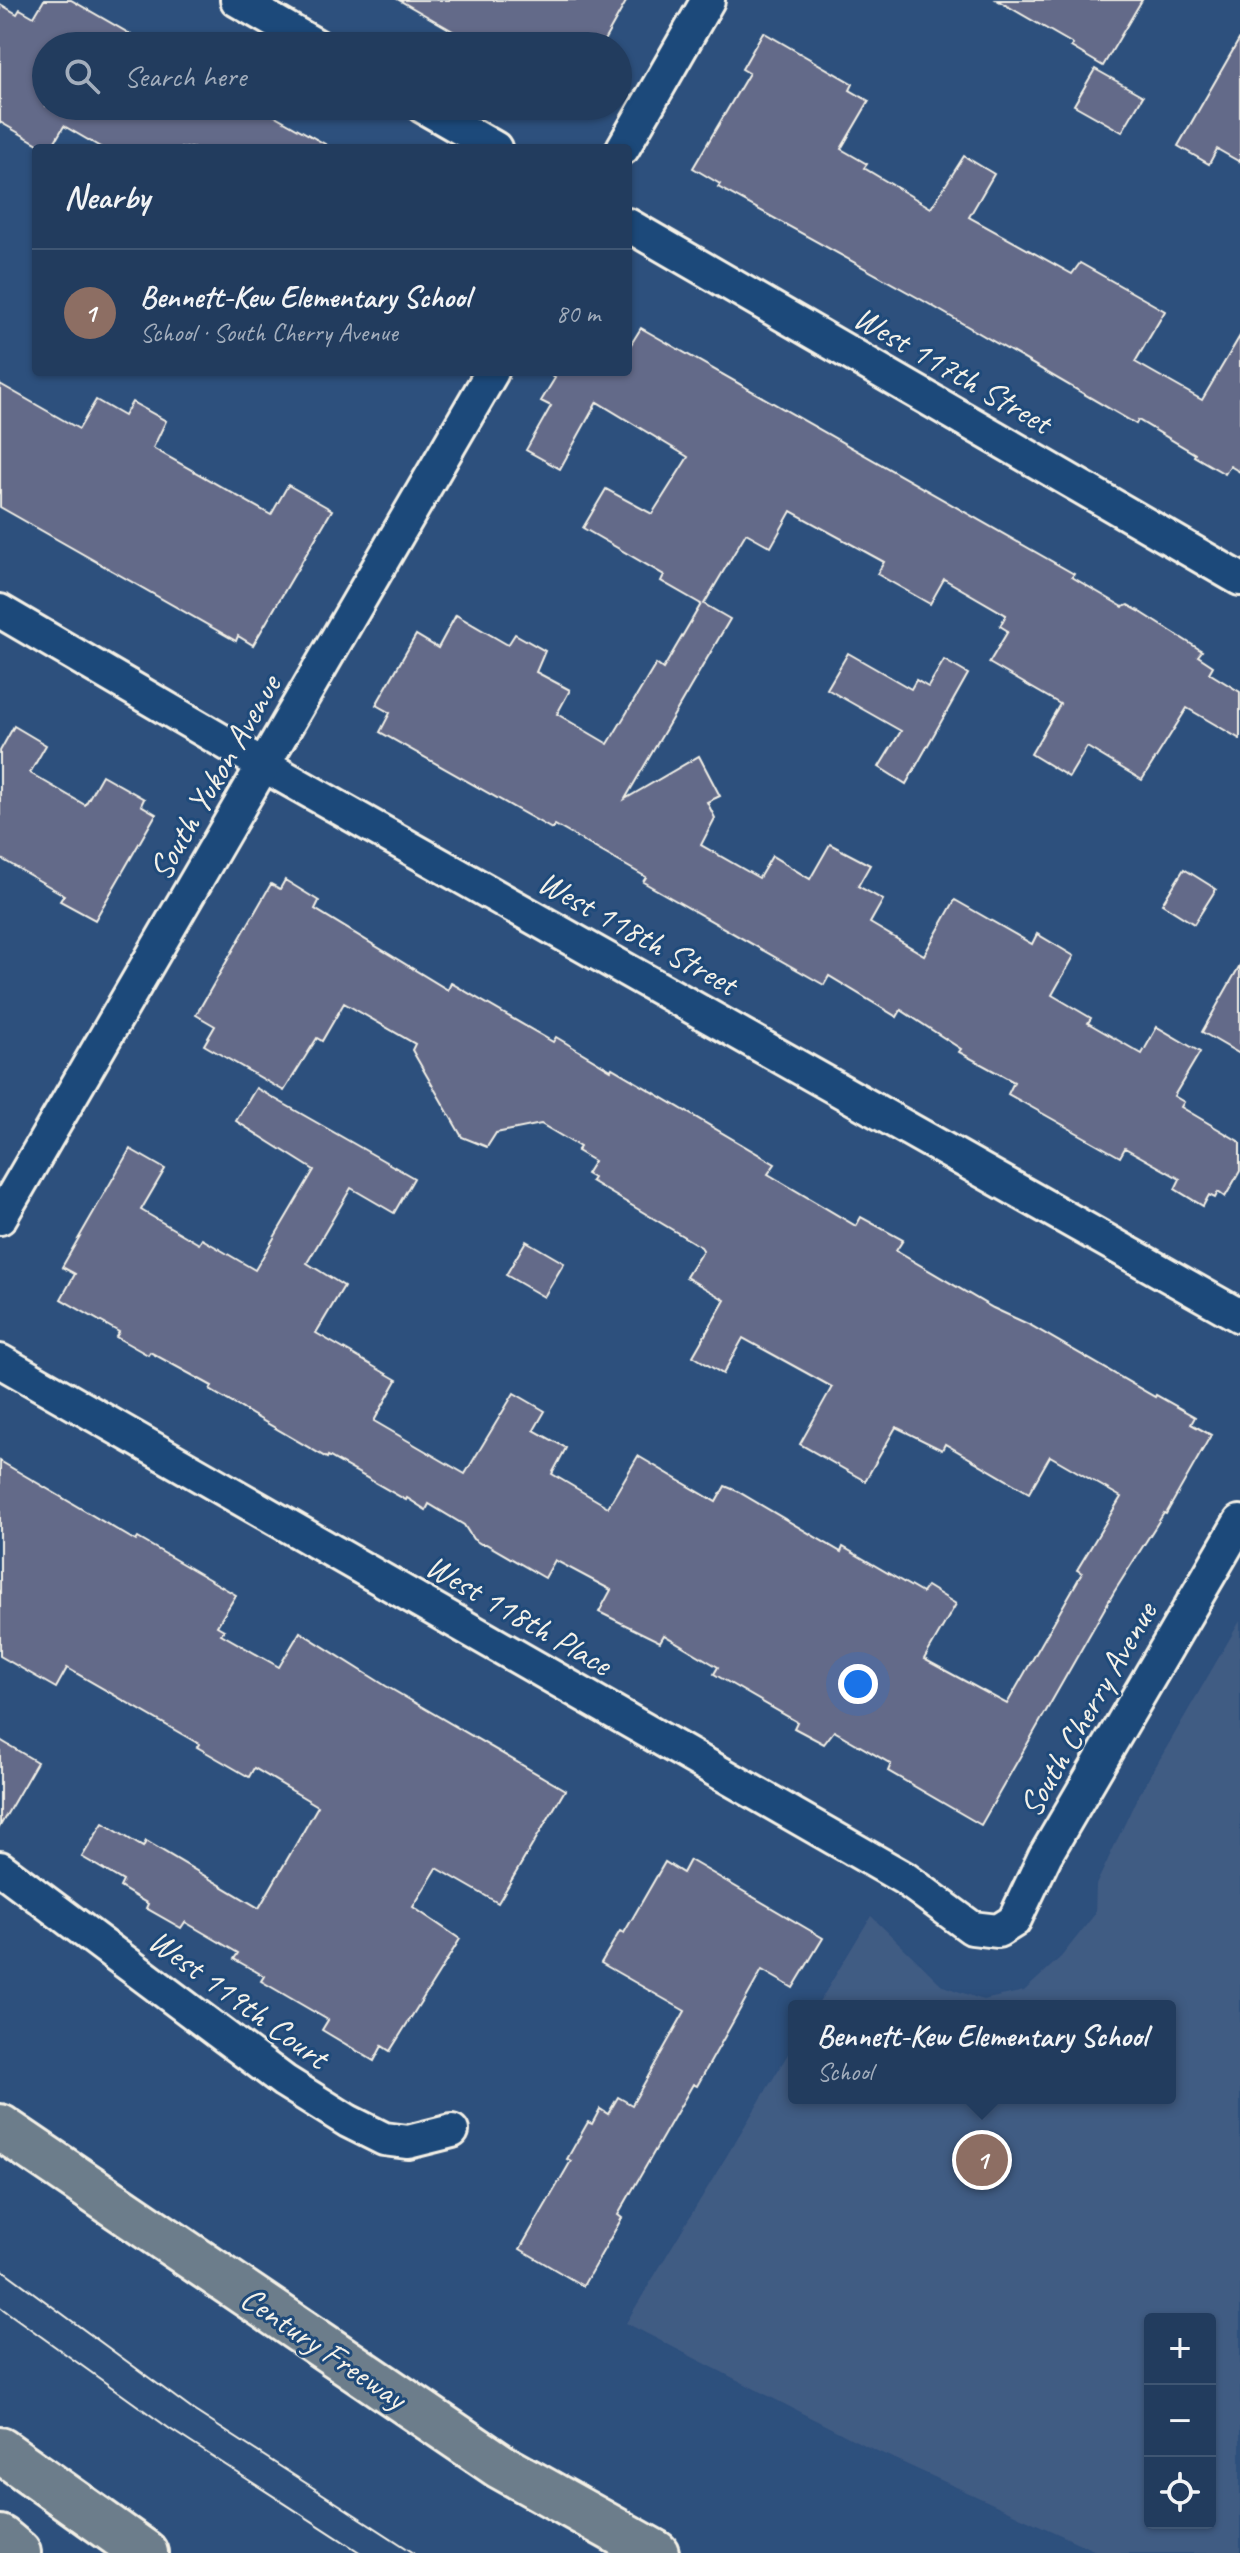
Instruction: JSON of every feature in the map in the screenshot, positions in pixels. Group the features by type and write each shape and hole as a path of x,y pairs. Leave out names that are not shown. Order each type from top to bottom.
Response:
{"highway":[{"name":"Century Freeway","path":"0,2127 500,2466 656,2553"},
{"path":"0,2450 145,2553"},
{"path":"0,2538 18,2553"}],"street":[{"path":"237,0 293,32"},
{"path":"625,144 708,0"},
{"path":"446,120 488,144"},
{"name":"West 117th Street","path":"632,227 1240,579"},
{"name":"South Yukon Avenue","path":"0,1218 490,376"},
{"name":"West 118th Street","path":"0,611 265,766 1240,1316"},
{"name":"West 118th Place","path":"0,1361 904,1878 972,1928 998,1931"},
{"name":"South Cherry Avenue","path":"998,1931 1014,1921 1045,1856 1240,1522"},
{"name":"West 119th Court","path":"0,1868 272,2072 348,2121 384,2139 408,2142 452,2131"}],"shaded area":[{"path":"1240,1621 1240,2553 1100,2553 862,2444 626,2323 788,2054 788,2104 1176,2104 1176,2000 983,2000 1024,1991 1061,1957 1095,1914 1096,1885 1135,1802"},
{"path":"871,1916 943,1986 983,2000 821,2000"}],"building":[{"path":"44,0 71,0 127,32 32,32 32,120 282,120 325,144 95,144 64,126 53,144 38,144 0,122 0,4 17,14 20,9 34,17"},
{"path":"399,0 627,0 609,32 455,32"},
{"path":"997,0 1142,0 1103,66 1071,47 1073,44"},
{"path":"763,32 853,84 850,90 869,101 841,149 867,164 864,168 931,208 964,156 994,174 969,217 1072,274 1080,263 1165,311 1135,362 1202,400 1240,336 1240,472 1230,466 1225,474 1138,420 1136,424 718,187 720,184 693,168 749,73 742,69"},
{"path":"1240,38 1240,162 1217,149 1209,164 1178,146"},
{"path":"1095,69 1143,96 1122,132 1074,105"},
{"path":"641,328 1074,574 1072,577 1123,607 1128,605 1139,611 1202,651 1198,656 1213,666 1209,673 1240,692 1240,739 1187,708 1142,780 1087,747 1069,777 1031,754 1060,704 989,663 1008,631 1000,626 1006,615 944,579 930,604 877,574 884,562 791,511 771,547 746,533 704,604 730,619 625,799 699,756 720,796 707,802 715,818 701,845 759,878 772,856 810,879 830,844 870,865 858,886 883,900 870,923 924,955 955,900 1032,944 1037,934 1074,956 1052,995 1091,1018 1088,1023 1142,1054 1157,1027 1200,1052 1174,1096 1184,1102 1181,1107 1240,1142 1240,1171 1225,1197 1218,1192 1215,1198 1209,1195 1203,1206 1175,1189 1180,1179 1125,1148 1120,1157 1008,1094 1014,1082 959,1052 961,1049 901,1010 897,1017 829,976 824,985 643,882 646,877 555,825 552,829 380,732 390,713 376,705 416,635 438,648 456,615 508,645 515,634 545,651 536,672 570,690 557,714 608,744 656,664 663,669 701,604 661,581 664,575 583,528 606,489 652,514 688,457 597,402 560,469 526,450 551,406 541,401 555,378 552,376 632,376 632,343"},
{"path":"0,384 79,429 96,400 124,416 132,402 166,421 153,448 271,515 288,485 332,510 253,645 238,636 236,641 0,507"},
{"path":"848,653 911,689 916,680 928,687 944,660 968,674 906,784 879,767 901,731 827,689"},
{"path":"14,726 46,745 30,773 85,805 102,775 144,799 141,805 156,814 95,920 60,901 64,895 0,858 0,751"},
{"path":"1184,869 1216,889 1194,924 1162,904"},
{"path":"285,880 319,901 315,909 448,990 451,983 553,1042 556,1037 612,1068 775,1164 768,1174 856,1226 861,1217 903,1240 896,1251 993,1308 1030,1325 1195,1417 1191,1424 1211,1435 1166,1514 1114,1592 981,1825 888,1771 891,1764 834,1731 824,1744 794,1728 797,1722 714,1674 718,1667 664,1635 660,1642 599,1612 611,1590 555,1560 545,1578 473,1539 464,1525 429,1504 426,1510 327,1458 210,1390 212,1386 116,1337 119,1332 61,1299 75,1274 62,1267 130,1149 165,1169 141,1210 199,1244 202,1239 255,1270 314,1170 236,1121 256,1088 414,1178 394,1213 351,1188 307,1263 344,1286 316,1333 397,1380 374,1421 465,1474 514,1393 545,1411 534,1430 566,1448 552,1474 608,1507 638,1456 716,1502 725,1486 737,1491 841,1552 843,1547 922,1593 927,1586 956,1604 924,1659 1007,1704 1082,1573 1077,1570 1121,1497 1050,1456 1029,1493 945,1444 942,1450 896,1427 865,1481 800,1444 832,1387 743,1338 723,1374 693,1356 725,1300 686,1277 703,1250 701,1247 591,1181 593,1178 586,1174 594,1161 577,1151 580,1147 541,1124 496,1133 487,1147 462,1137 412,1050 415,1044 344,1003 322,1041 317,1038 284,1091 204,1045 215,1026 196,1015 271,884 280,889"},
{"path":"1240,965 1240,1054 1202,1032"},
{"path":"526,1241 564,1263 544,1297 506,1275"},
{"path":"0,1461 136,1541 138,1538 236,1595 217,1626 224,1630 221,1634 279,1667 300,1632 565,1790 498,1903 437,1868 413,1907 460,1939 390,2051 382,2046 374,2061 322,2030 328,2020 261,1981 264,1976 234,1959 238,1953 185,1922 181,1928 146,1908 148,1904 120,1887 123,1881 82,1857 103,1823 143,1847 146,1841 259,1908 318,1806 254,1768 249,1777 197,1747 199,1744 67,1668 56,1688 0,1656"},
{"path":"0,1740 37,1762 0,1826"},
{"path":"690,1860 823,1938 793,1988 762,1970 697,2086 693,2084 618,2215 622,2218 583,2286 520,2249 571,2161 567,2159 588,2122 592,2124 600,2109 608,2114 618,2097 632,2105 685,2011 601,1963 620,1931 624,1933 665,1862 683,1873"}],"tram line":[{"path":"0,2268 193,2410 414,2553"},
{"path":"0,2307 170,2429 361,2553"}],"place":[{"name":"Bennett-Kew Elementary School","path":"982,2160"}]}
